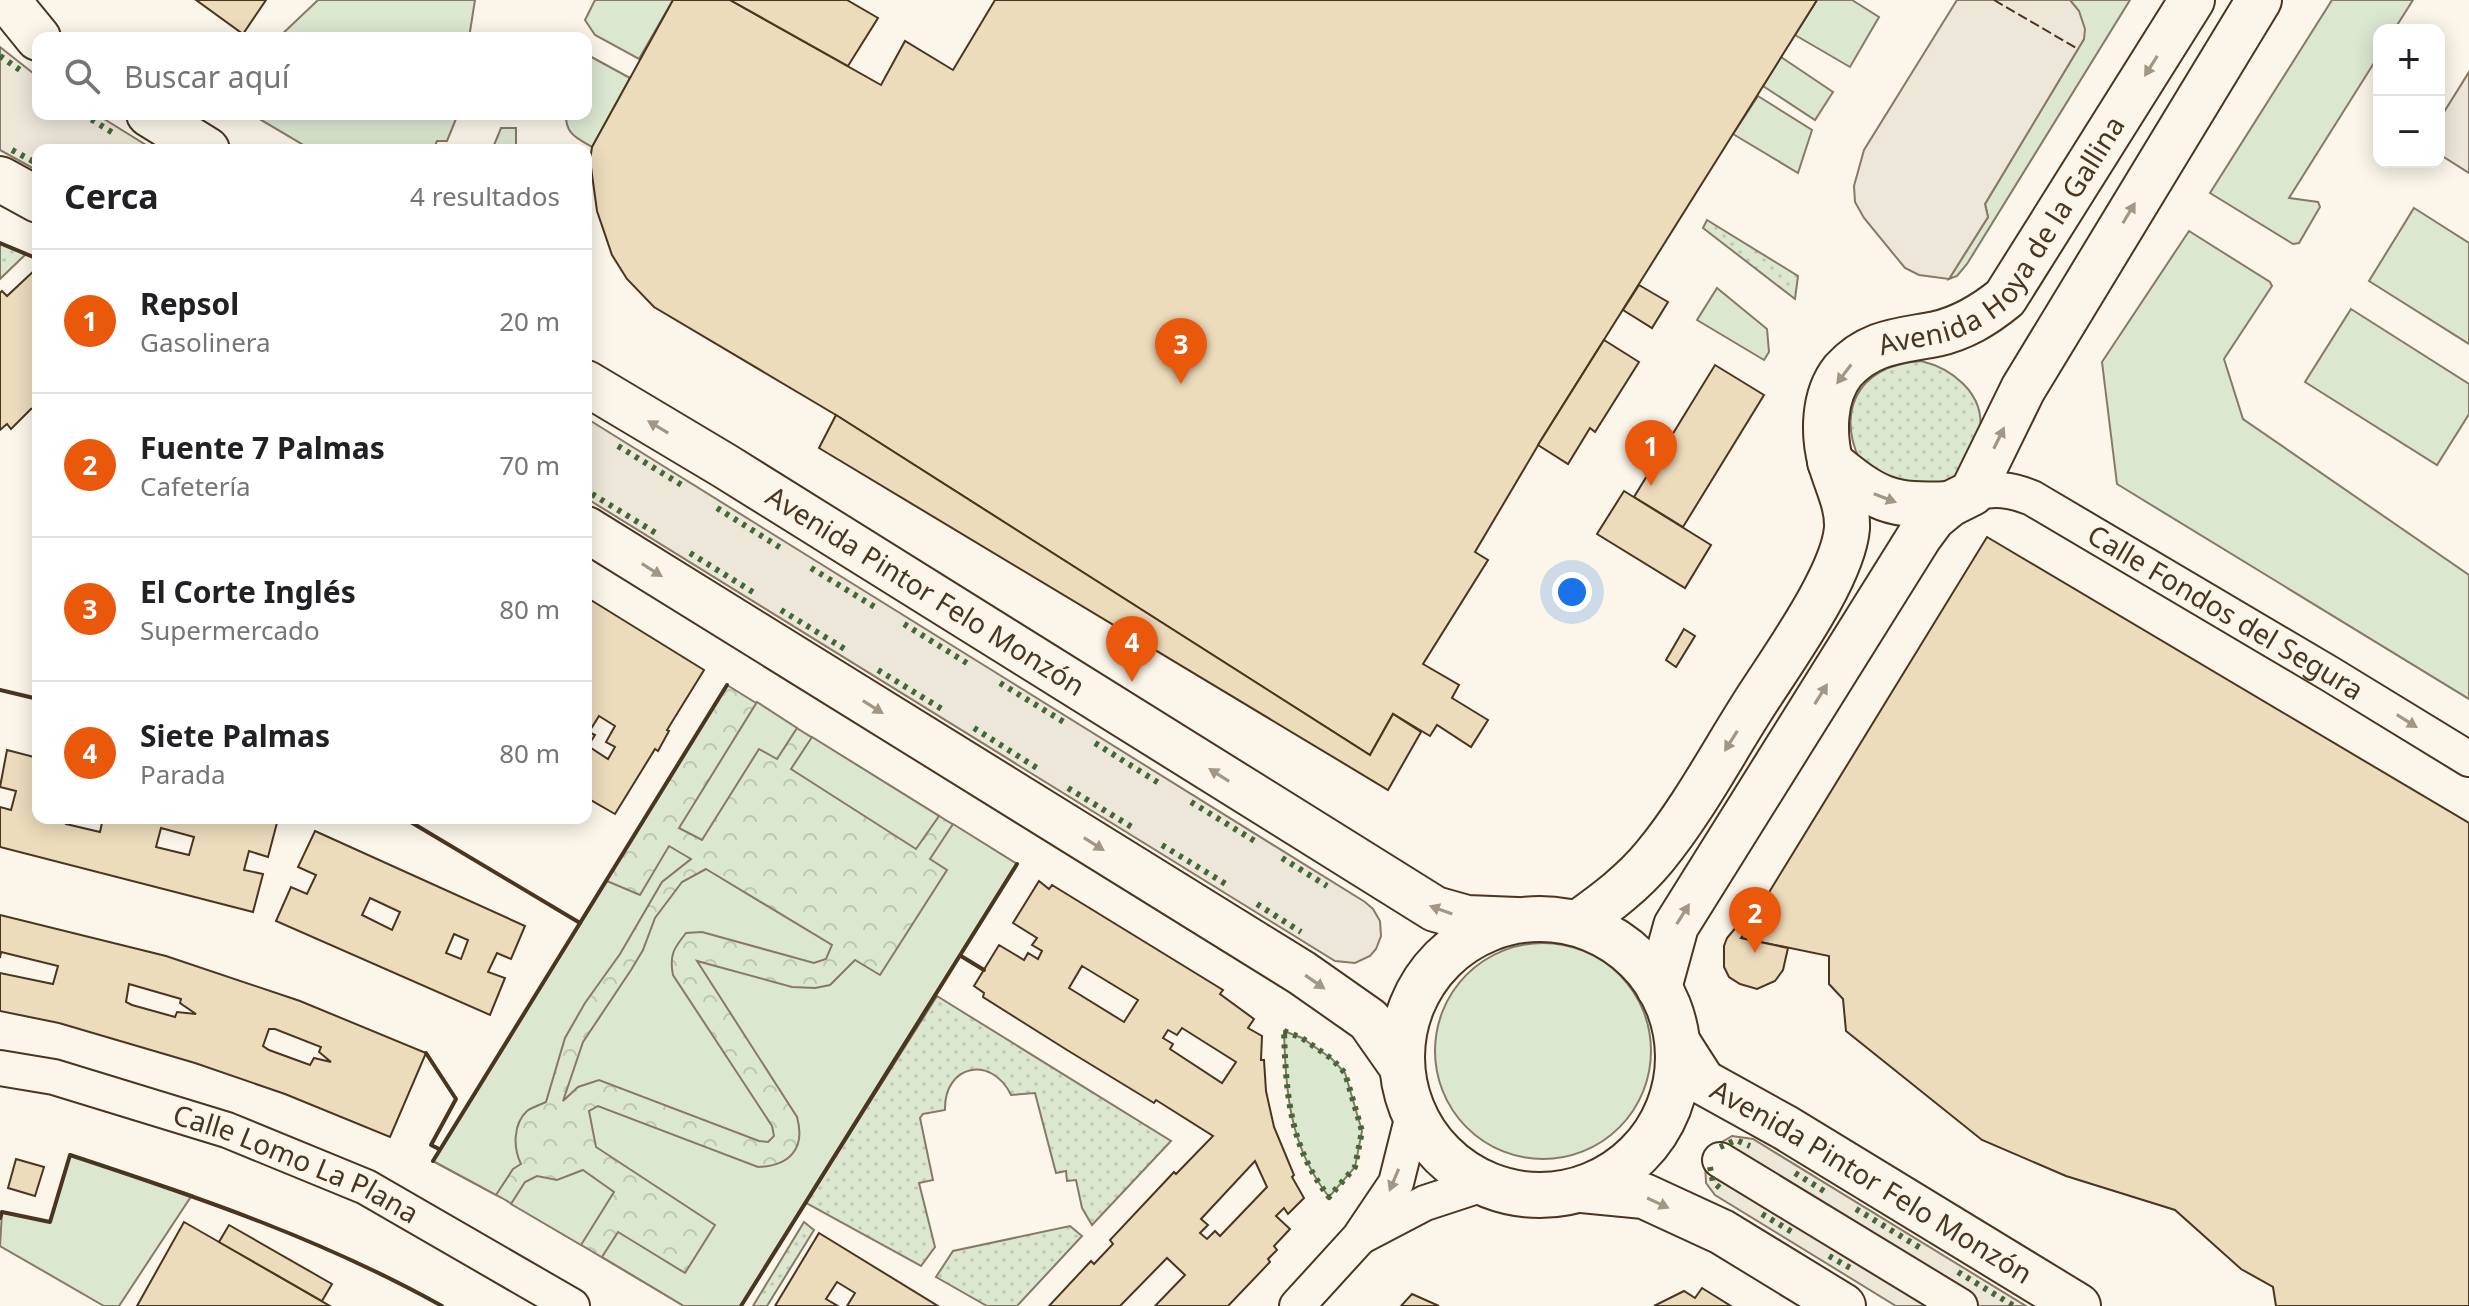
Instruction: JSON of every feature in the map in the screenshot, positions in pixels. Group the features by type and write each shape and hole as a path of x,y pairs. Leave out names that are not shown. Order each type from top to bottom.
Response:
{"street":[{"path":"13,0 16,11 33,32"},
{"name":"Avenida Hoya de la Gallina","path":"1578,923 1633,881 1677,829 1832,579 1847,528 1846,507 1830,462 1826,413 1842,373 1878,345 1938,334 1962,326 1983,317 2005,298 2192,0"},
{"path":"1659,988 1676,926 1919,537 1933,518 1961,498 2023,389 2259,0"},
{"path":"159,120 197,144"},
{"path":"0,179 32,197"},
{"name":"Avenida Pintor Felo Monzón","path":"592,387 1435,909 1467,918 1517,920"},
{"path":"1830,462 1860,486 1895,503 1919,506 1961,498"},
{"name":"Calle Fondos del Segura","path":"1961,498 1996,488 2032,498 2469,759"},
{"path":"592,533 1302,973 1369,1020 1402,1067"},
{"path":"1582,1190 1624,1168 1655,1133 1674,1090 1678,1043 1669,1007 1648,970 1630,949 1578,923 1548,918 1517,920 1479,933 1445,956 1420,988 1405,1026 1402,1067 1413,1115 1441,1156 1483,1184 1531,1196 1582,1190 1644,1196 1722,1232 1843,1306"},
{"name":"Avenida Pintor Felo Monzón","path":"1678,1043 1703,1082 1786,1128 2078,1306"},
{"name":"Calle Lomo La Plana","path":"0,1068 54,1077 227,1130 366,1187 572,1306"},
{"path":"1297,1306 1359,1238 1396,1183 1413,1115"},
{"path":"1720,1160 1960,1306"},
{"path":"1359,1238 1425,1203 1483,1184"}],"green space":[{"path":"318,0 475,0 470,32 284,32"},
{"path":"595,0 673,0 639,59 595,35 585,20"},
{"path":"1817,0 1852,0 1879,17 1850,67 1795,35"},
{"path":"2070,0 2130,0 1967,264 1957,276 1949,279 1988,217 1985,204 2084,39 2079,12"},
{"path":"2332,0 2413,0 2398,24 2373,24 2373,65 2289,198 2318,202 2320,207 2299,243 2293,244 2210,193"},
{"path":"592,57 630,78 592,147 592,144 573,135 566,121 592,120"},
{"path":"1781,57 1833,92 1815,120 1763,86"},
{"path":"1758,96 1812,130 1798,173 1733,134"},
{"path":"261,120 456,120 447,141 437,141 436,144 302,144"},
{"path":"501,128 516,128 516,144 494,144"},
{"path":"2414,208 2469,243 2469,344 2369,281"},
{"path":"1707,220 1798,276 1795,299 1703,228"},
{"path":"2189,231 2272,286 2224,359 2243,419 2469,575 2469,699 2117,484 2102,362"},
{"path":"0,243 26,254 0,279"},
{"path":"1717,288 1767,329 1769,352 1764,360 1697,320"},
{"path":"2351,309 2469,384 2469,414 2437,465 2305,382"},
{"path":"1921,361 1944,370 1964,384 1977,405 1980,417 1979,432 1966,468 1951,481 1927,492 1865,470 1851,431 1851,413 1856,397 1866,383 1880,372"},
{"path":"727,685 1017,864 741,1306 684,1306 502,1198 433,1161"},
{"path":"757,702 797,728 777,759 759,749 702,840 679,828"},
{"path":"812,737 939,816 916,849 791,769"},
{"path":"953,824 1017,864 741,1306 684,1306 602,1257 618,1232 685,1273 715,1225 596,1147 589,1111 598,1106 758,1167 786,1159 797,1147 797,1117 697,961 792,987 830,985 855,960 880,975 947,870 930,859"},
{"path":"669,846 691,859 662,882 565,1038 546,1102 527,1111 519,1123 516,1144 521,1164 513,1169 496,1195 433,1161 607,881 640,895"},
{"path":"706,869 832,945 826,959 814,963 702,932 686,933 674,952 673,975 772,1126 774,1136 768,1142 599,1080 578,1087 563,1101 583,1042 643,950 655,918 682,882"},
{"path":"1543,943 1584,951 1620,974 1643,1010 1651,1051 1643,1092 1620,1128 1584,1151 1543,1159 1502,1151 1466,1128 1443,1092 1435,1051 1443,1010 1466,974 1502,951"},
{"path":"937,996 1171,1141 1092,1225 1082,1208 1076,1180 1067,1181 1066,1171 1056,1173 1035,1093 1011,1095 1003,1082 982,1070 960,1074 947,1095 945,1110 923,1114 920,1118 933,1180 919,1183 935,1247 921,1266 806,1203"},
{"path":"1284,1031 1302,1038 1332,1059 1345,1073 1362,1131 1355,1167 1329,1197 1305,1158 1292,1118"},
{"path":"70,1155 192,1195 119,1306 104,1306 0,1246 2,1212 50,1222"},
{"path":"583,1170 614,1192 581,1245 511,1204 525,1182 537,1176 557,1180"},
{"path":"804,1222 814,1230 767,1306 753,1306"},
{"path":"1070,1226 1082,1236 1017,1306 987,1306 936,1277 953,1251"}],"shaded area":[{"path":"1957,0 2070,0 2079,11 2085,29 2084,39 1985,204 1988,217 1949,279 1919,275 1905,268 1864,218 1855,202 1854,186 1864,150"},
{"path":"0,47 32,72 32,120 106,120 144,144 32,144 32,168 0,150"},
{"path":"2469,72 2469,173 2445,158 2445,110"},
{"path":"592,422 1365,902 1380,921 1381,936 1376,949 1370,956 1355,963 1335,961 592,502"},
{"path":"1732,1136 1753,1139 2026,1306 1896,1306 1715,1195 1706,1183 1705,1161 1712,1148"}],"building":[{"path":"196,0 266,0 244,32"},
{"path":"673,0 730,0 881,85 905,41 953,70 995,0 1817,0 1543,437 1475,552 1488,560 1423,664 1459,685 1452,698 1488,720 1471,747 1437,725 1430,736 1393,714 1370,755 836,415 654,307 627,279 612,255 597,211 592,147"},
{"path":"730,0 847,0 878,18 848,66"},
{"path":"32,273 32,409 11,429 7,424 0,430 0,293 2,291 7,296"},
{"path":"1639,285 1668,302 1652,328 1623,310"},
{"path":"1604,340 1639,362 1595,432 1590,428 1568,464 1538,445"},
{"path":"1715,365 1764,395 1683,527 1634,497"},
{"path":"836,415 1370,755 1393,714 1421,732 1388,790 819,448"},
{"path":"1624,491 1711,545 1685,588 1597,534"},
{"path":"1987,537 2469,823 2469,1306 2276,1306 2273,1287 2241,1269 2175,1210 2066,1176 1982,1140 1846,1031 1843,999 1829,984 1829,956 1741,938"},
{"path":"592,601 704,670 667,730 658,751 655,749 615,814 592,801 592,749 608,759 615,747 606,742 615,726 599,716 592,727"},
{"path":"1684,629 1695,636 1676,667 1666,660"},
{"path":"7,750 32,756 32,824 66,824 100,832 102,824 277,824 268,857 249,851 244,870 263,874 253,912 0,847 0,807 11,810 16,791 0,787","holes":["161,828 194,837 189,855 156,847"]},
{"path":"315,831 525,926 511,959 497,953 488,972 505,978 490,1015 276,921 291,887 307,894 316,875 298,867","holes":["370,898 400,912 392,930 362,915","454,934 468,940 461,959 446,953"]},
{"path":"1039,881 1049,889 1052,885 1223,990 1220,994 1254,1019 1248,1028 1262,1036 1261,1060 1264,1060 1266,1091 1274,1127 1294,1175 1292,1177 1304,1198 1288,1214 1284,1208 1276,1216 1290,1229 1274,1246 1277,1250 1268,1259 1270,1262 1228,1306 1155,1306 1185,1275 1167,1258 1120,1306 1049,1306 1091,1261 1094,1264 1113,1244 1110,1240 1213,1136 983,997 984,993 974,986 999,945 1024,960 1028,953 1038,959 1042,951 1032,945 1037,938 1013,923","holes":["1082,966 1138,1000 1124,1022 1069,988","1182,1028 1236,1062 1222,1083 1170,1049 1173,1044 1163,1038 1168,1030 1177,1035","1255,1161 1267,1187 1220,1236 1215,1231 1207,1239 1200,1233 1208,1225 1201,1219"]},
{"path":"0,915 166,956 300,1001 426,1053 390,1137 285,1094 195,1063 59,1023 0,1011 0,973 53,984 58,966 1,952 0,958","holes":["129,984 181,999 180,1003 196,1014 177,1012 175,1017 132,1005 126,1002","269,1029 321,1047 319,1052 331,1062 314,1058 310,1065 269,1050 263,1046"]},
{"path":"1750,924 1741,938 1788,948 1783,970 1775,981 1757,989 1729,977 1724,967 1727,938 1737,926"},
{"path":"16,1159 44,1167 35,1196 8,1188"},
{"path":"184,1222 219,1242 330,1306 137,1306"},
{"path":"229,1225 332,1284 322,1301 219,1242"},
{"path":"819,1233 938,1306 847,1306 855,1293 837,1282 826,1299 838,1306 775,1306"},
{"path":"1702,1288 1731,1306 1654,1306 1684,1291 1695,1298"},
{"path":"1412,1294 1439,1306 1401,1306"}],"hedge":[{"path":"0,56 20,70"},
{"path":"92,120 113,133"},
{"path":"12,150 32,161"},
{"path":"618,446 685,487"},
{"path":"592,494 659,535"},
{"path":"717,508 784,550"},
{"path":"690,553 756,594"},
{"path":"811,568 878,609"},
{"path":"781,610 848,651"},
{"path":"904,624 970,665"},
{"path":"878,670 945,711"},
{"path":"1000,683 1067,724"},
{"path":"974,728 1040,770"},
{"path":"1095,743 1162,785"},
{"path":"1068,788 1135,829"},
{"path":"1191,802 1258,843"},
{"path":"1162,845 1229,886"},
{"path":"1282,858 1327,886"},
{"path":"1257,904 1301,932"},
{"path":"1284,1031 1302,1038 1332,1059 1345,1073 1362,1131 1355,1167 1329,1197 1305,1158 1292,1118 1284,1031"},
{"path":"1720,1147 1736,1140 1750,1146"},
{"path":"1710,1167 1713,1182 1720,1188"},
{"path":"1795,1173 1824,1191"},
{"path":"1856,1209 1922,1249"},
{"path":"1762,1214 1792,1232"},
{"path":"1829,1256 1854,1270"},
{"path":"1958,1272 2014,1306"}],"fence":[{"path":"1994,0 2078,49"}],"wall":[{"path":"0,243 32,256"},
{"path":"580,923 727,685"},
{"path":"0,690 32,698"},
{"path":"414,824 580,923 433,1161"},
{"path":"741,1306 1017,864"},
{"path":"961,956 984,970"},
{"path":"426,1053 456,1099 431,1145 439,1149"},
{"path":"0,1218 2,1212 50,1222 70,1155 306,1240 442,1306"}],"place":[{"name":"El Corte Inglés","path":"1181,384"},
{"name":"Repsol","path":"1651,486"},
{"name":"Siete Palmas","path":"1132,682"},
{"name":"Fuente 7 Palmas","path":"1755,953"}]}
